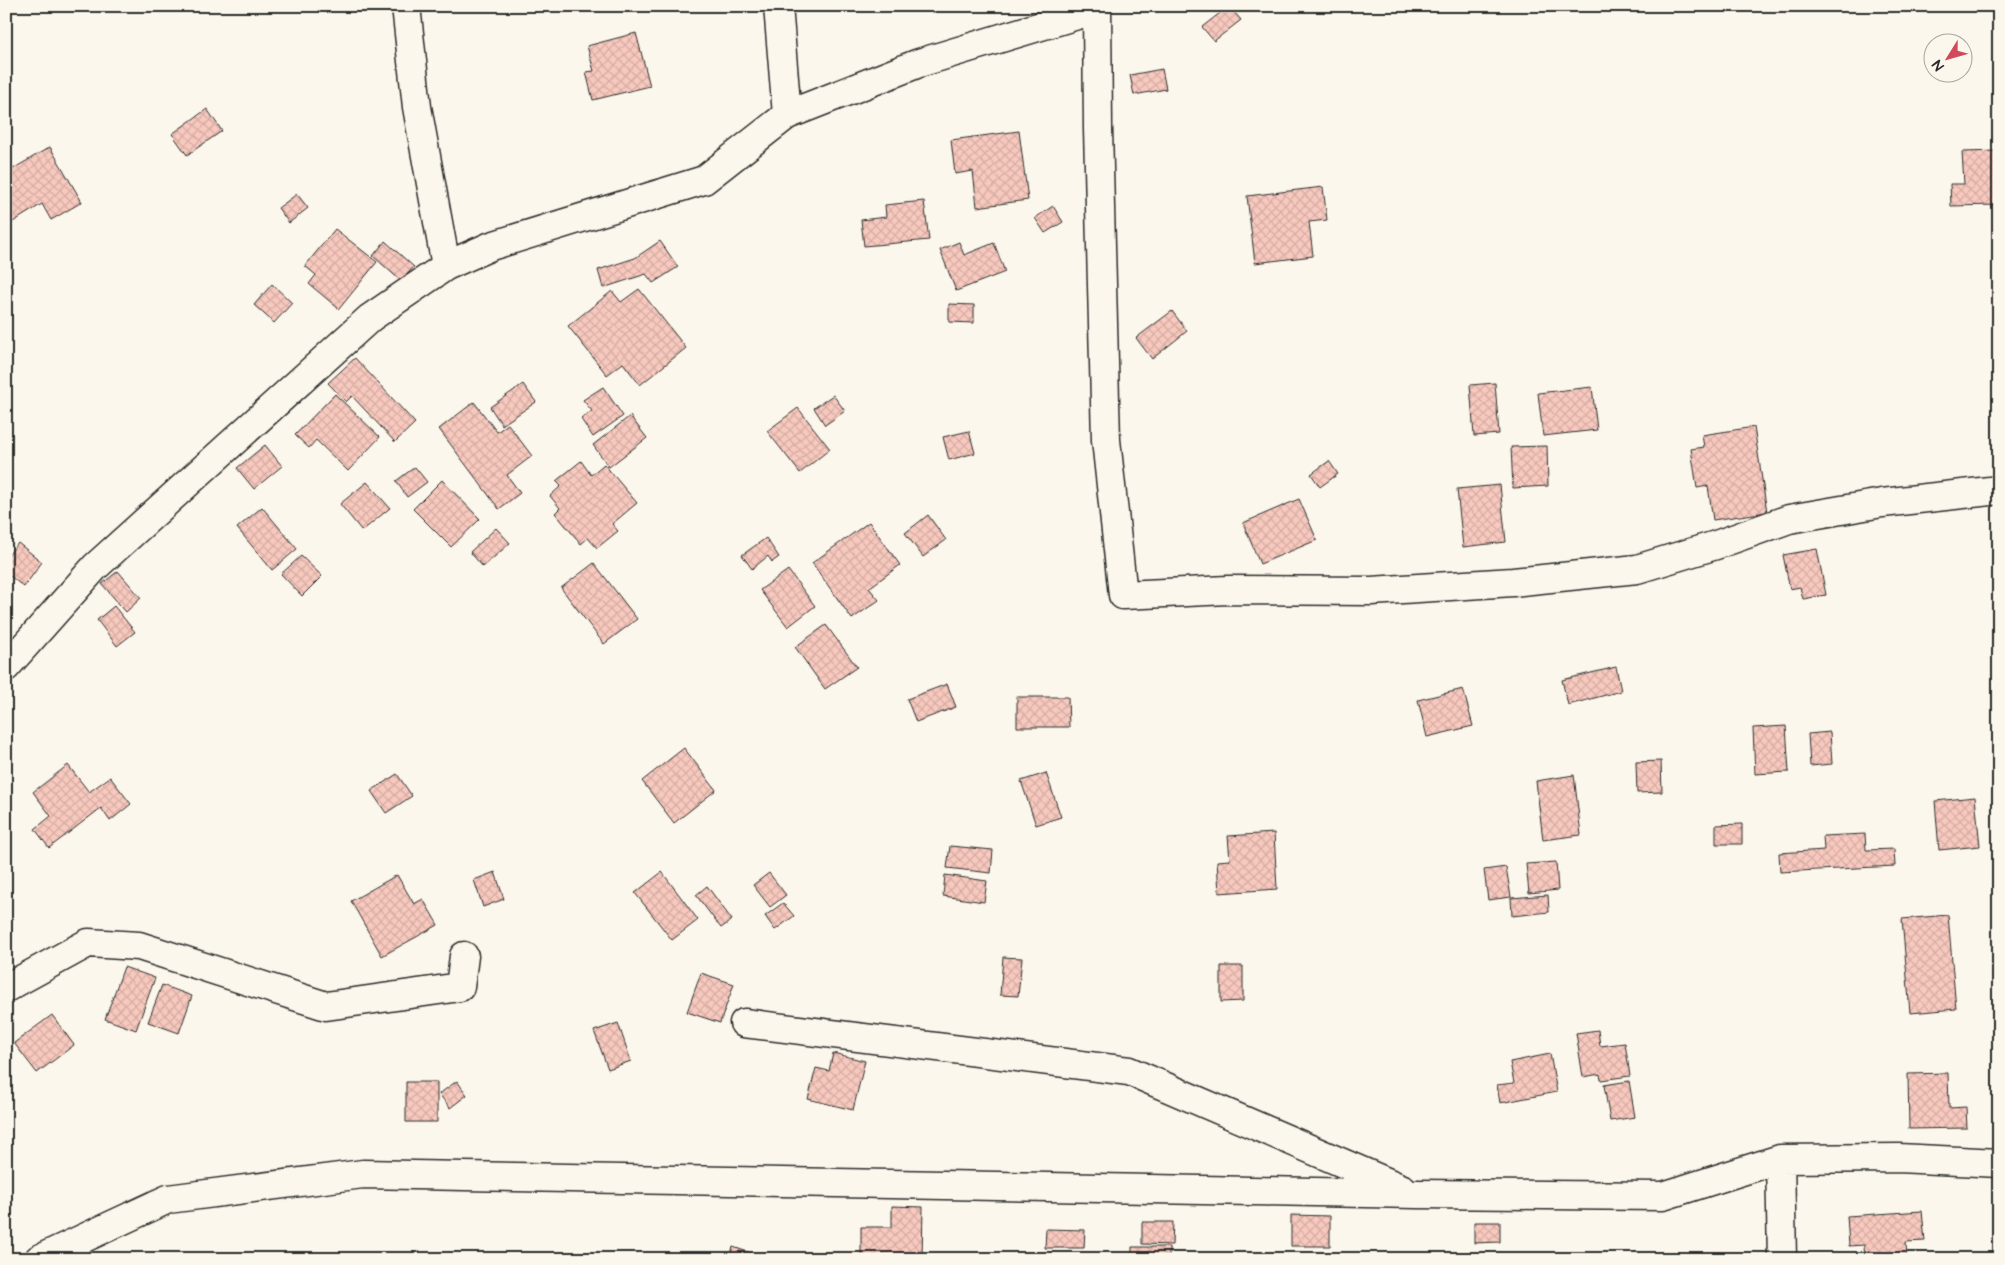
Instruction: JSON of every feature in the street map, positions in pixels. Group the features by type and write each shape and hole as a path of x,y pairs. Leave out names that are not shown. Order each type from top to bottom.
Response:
{"street":[{"path":"406,6 417,107 446,266"},
{"path":"778,6 788,115"},
{"path":"6,667 95,567 370,318 446,266 491,246 704,180 788,115 919,63 1097,8 1098,148 1106,440 1123,595 1228,590 1371,591 1513,582 1637,568 1716,545 1789,519 1882,503 1999,490"},
{"path":"6,988 88,943 139,946 326,1006 460,986 464,956"},
{"path":"744,1023 1129,1071 1416,1194"},
{"path":"39,1259 168,1199 364,1174 1416,1194 1663,1196 1780,1159 1898,1158 1999,1163"},
{"path":"1780,1159 1782,1259"}],"building":[{"path":"1229,6 1241,20 1214,41 1202,27"},
{"path":"636,33 650,86 593,100 586,72 594,71 587,46"},
{"path":"1162,69 1166,89 1134,95 1130,75"},
{"path":"1994,98 1999,98 1999,148 1996,148"},
{"path":"207,109 222,131 187,155 172,134"},
{"path":"1019,131 1028,200 977,207 973,171 955,174 951,140"},
{"path":"50,147 82,202 51,220 42,204 8,225 6,173"},
{"path":"1999,151 1999,205 1951,206 1950,184 1964,184 1962,152"},
{"path":"1323,187 1327,220 1309,222 1313,256 1255,263 1247,196"},
{"path":"297,194 308,208 289,223 278,208"},
{"path":"924,201 929,240 864,246 861,220 886,217 885,205"},
{"path":"1053,206 1063,222 1045,233 1035,218"},
{"path":"335,229 377,262 339,309 309,284 316,275 305,266"},
{"path":"385,241 414,267 401,281 373,256"},
{"path":"660,241 678,267 653,283 646,274 603,288 598,270 635,258"},
{"path":"959,242 964,255 994,243 1005,272 956,291 940,250"},
{"path":"272,284 292,303 274,323 254,305"},
{"path":"639,289 686,348 640,385 623,363 607,375 568,326 612,291 621,302"},
{"path":"949,304 974,305 974,323 949,322"},
{"path":"1172,311 1187,331 1152,359 1136,338"},
{"path":"355,358 415,423 395,442 352,396 346,402 328,383"},
{"path":"1495,383 1499,434 1474,436 1470,385"},
{"path":"523,384 536,402 502,425 490,407"},
{"path":"603,387 623,416 593,437 581,419 592,411 583,400"},
{"path":"1592,387 1597,430 1543,436 1538,393"},
{"path":"335,394 380,437 348,471 316,440 309,448 295,435"},
{"path":"833,395 845,411 825,425 814,408"},
{"path":"474,402 497,432 508,424 532,456 507,475 520,493 499,509 439,429"},
{"path":"798,408 830,449 800,473 767,431"},
{"path":"630,416 647,438 609,467 593,445"},
{"path":"1754,427 1767,512 1713,520 1708,486 1697,488 1691,449 1704,447 1702,435"},
{"path":"969,431 975,453 949,460 943,437"},
{"path":"265,445 282,466 254,489 237,468"},
{"path":"1547,446 1548,486 1513,488 1511,447"},
{"path":"581,461 591,475 604,464 637,503 612,524 618,531 597,548 588,538 581,544 555,513 560,508 550,496 561,486 556,481"},
{"path":"1329,461 1338,474 1320,487 1311,474"},
{"path":"415,467 427,482 407,497 396,481"},
{"path":"442,480 480,519 451,547 413,509"},
{"path":"367,482 390,508 362,531 340,504"},
{"path":"1500,485 1506,542 1463,547 1457,489"},
{"path":"1299,499 1317,540 1260,564 1243,523"},
{"path":"262,507 297,549 272,570 237,528"},
{"path":"928,515 946,540 923,557 905,533"},
{"path":"869,522 900,565 869,588 879,600 852,619 812,563"},
{"path":"496,528 510,543 483,567 470,552"},
{"path":"766,538 779,557 772,562 768,556 752,569 742,555"},
{"path":"18,543 42,562 24,587 6,573 6,558"},
{"path":"1817,549 1826,595 1803,599 1800,587 1790,589 1783,555"},
{"path":"301,556 322,576 302,596 281,574"},
{"path":"594,563 637,619 604,644 561,588"},
{"path":"788,570 815,606 788,627 760,590"},
{"path":"118,571 141,598 126,612 102,584"},
{"path":"114,606 135,632 117,646 97,620"},
{"path":"826,625 857,667 825,689 795,647"},
{"path":"1616,667 1621,691 1568,705 1562,680"},
{"path":"947,684 956,707 916,722 907,699"},
{"path":"1463,689 1473,726 1427,737 1418,700"},
{"path":"1017,697 1068,697 1069,727 1017,727"},
{"path":"1786,726 1789,772 1755,774 1753,728"},
{"path":"1830,732 1832,764 1810,766 1808,734"},
{"path":"684,748 716,790 674,823 642,781"},
{"path":"1661,761 1662,792 1637,793 1636,762"},
{"path":"68,765 89,792 110,777 131,804 110,821 101,808 49,848 35,829 51,816 33,792"},
{"path":"1046,773 1061,817 1036,825 1021,781"},
{"path":"397,774 412,796 386,813 371,791"},
{"path":"1574,775 1581,835 1543,840 1536,781"},
{"path":"1975,797 1980,846 1939,850 1935,801"},
{"path":"1742,824 1742,844 1716,844 1716,825"},
{"path":"1274,833 1277,889 1219,893 1217,861 1230,860 1228,836"},
{"path":"1865,834 1866,850 1894,849 1895,866 1780,872 1779,853 1824,850 1823,836"},
{"path":"950,846 993,850 991,873 947,868"},
{"path":"1556,862 1558,890 1529,893 1526,864"},
{"path":"1506,867 1511,897 1488,900 1484,870"},
{"path":"495,872 504,899 483,907 474,880"},
{"path":"662,872 698,920 672,940 635,893"},
{"path":"769,873 786,895 770,907 753,885"},
{"path":"397,875 414,904 423,899 438,925 382,956 351,901"},
{"path":"945,875 987,881 984,902 943,896"},
{"path":"707,886 732,920 721,928 696,895"},
{"path":"1548,895 1549,912 1512,916 1511,898"},
{"path":"783,903 794,916 775,930 765,916"},
{"path":"1948,915 1956,1009 1910,1013 1902,919"},
{"path":"1003,957 1022,958 1018,996 1000,995"},
{"path":"1221,966 1243,966 1243,1001 1221,1002"},
{"path":"124,967 155,978 136,1030 105,1019"},
{"path":"701,973 734,984 720,1023 687,1012"},
{"path":"162,985 192,996 179,1033 148,1022"},
{"path":"52,1015 74,1045 37,1073 14,1043"},
{"path":"618,1023 631,1061 608,1069 594,1031"},
{"path":"1598,1030 1600,1046 1625,1043 1630,1076 1601,1080 1600,1074 1583,1077 1576,1033"},
{"path":"833,1053 865,1061 853,1110 808,1099 816,1068 829,1071"},
{"path":"1550,1054 1557,1092 1500,1103 1497,1085 1514,1083 1510,1062"},
{"path":"1948,1073 1949,1108 1966,1107 1967,1128 1909,1129 1908,1074"},
{"path":"457,1081 467,1095 450,1108 439,1094"},
{"path":"1629,1081 1635,1117 1610,1121 1604,1085"},
{"path":"406,1082 437,1082 437,1122 406,1122"},
{"path":"892,1206 923,1207 922,1259 861,1259 861,1227 892,1227"},
{"path":"1922,1211 1925,1241 1906,1242 1907,1259 1865,1259 1864,1245 1849,1246 1847,1216"},
{"path":"1291,1215 1330,1216 1330,1246 1291,1246"},
{"path":"1142,1222 1173,1222 1172,1245 1142,1244"},
{"path":"1474,1222 1500,1222 1500,1242 1474,1243"},
{"path":"1046,1229 1085,1230 1084,1248 1045,1248"},
{"path":"733,1247 754,1254 752,1259 729,1259"},
{"path":"1132,1247 1169,1247 1169,1259 1132,1259"}]}
